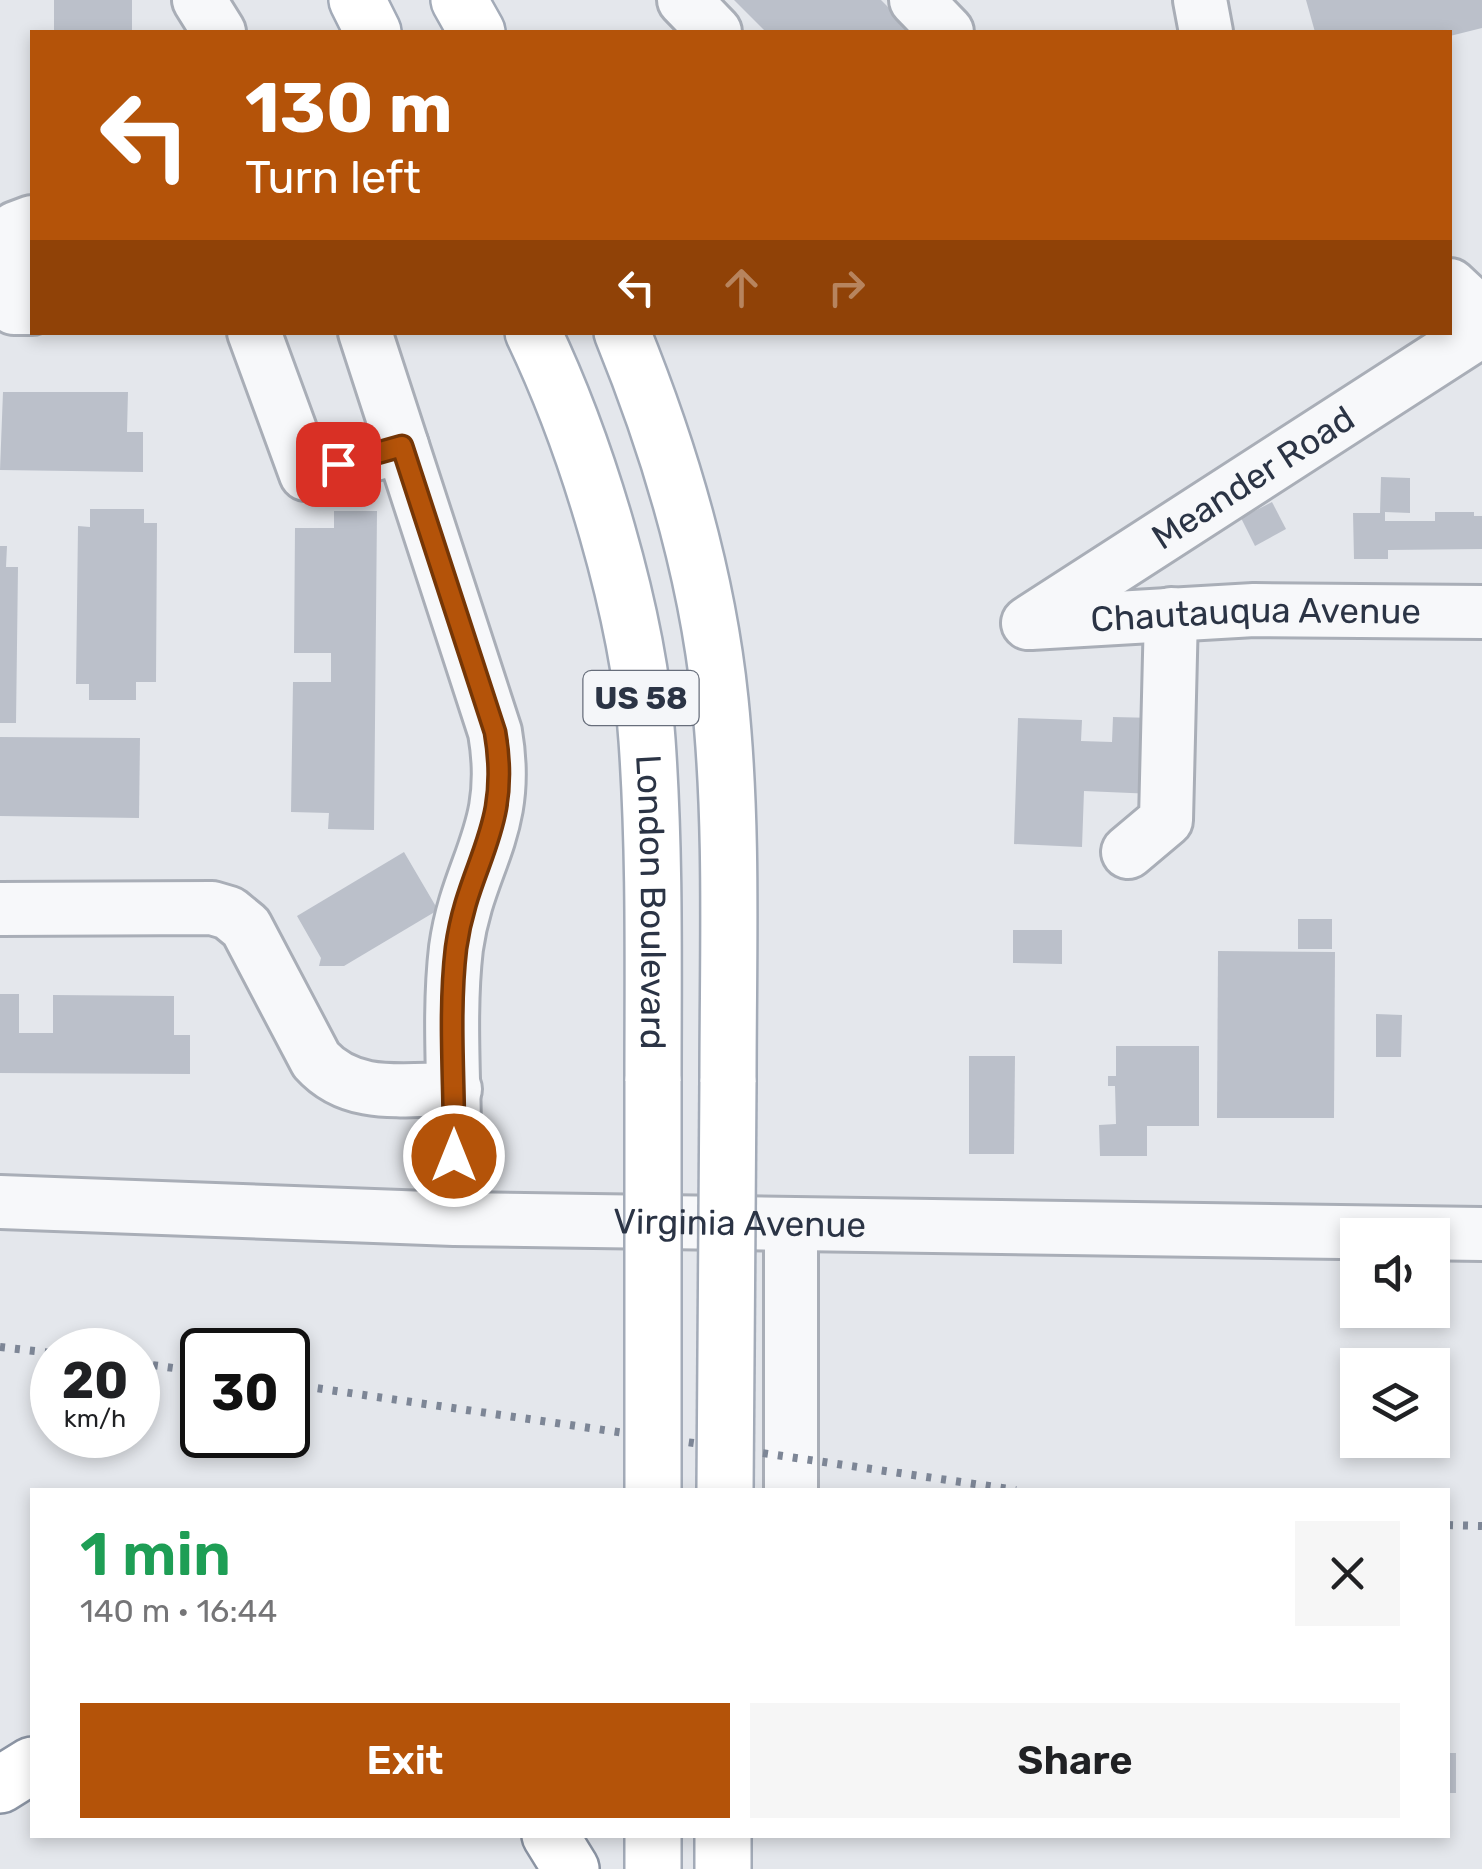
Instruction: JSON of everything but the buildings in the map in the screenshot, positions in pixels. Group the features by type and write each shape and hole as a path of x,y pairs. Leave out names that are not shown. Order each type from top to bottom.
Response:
{"main road":[{"path":"357,0 372,30"},
{"path":"458,0 476,30"},
{"name":"London Boulevard","path":"534,335 578,440 605,530 627,621 647,736 653,1081 653,1488"},
{"name":"US 58","path":"623,335 678,488 704,592 720,697 725,757 728,1082 725,1488"},
{"path":"0,1785 30,1766"},
{"path":"552,1838 572,1869"}],"street":[{"path":"200,0 218,30"},
{"path":"684,0 713,30"},
{"path":"916,0 946,30"},
{"path":"1200,0 1206,30"},
{"path":"30,223 16,228 7,242 3,296 14,308 30,308"},
{"path":"1452,287 1482,315"},
{"name":"Meander Road","path":"1026,623 1482,330"},
{"path":"255,335 306,474 402,446"},
{"path":"366,335 495,732 500,764 492,836 465,903 456,951 454,1156"},
{"name":"Chautauqua Avenue","path":"1026,623 1254,610 1482,612"},
{"path":"1128,852 1166,820 1171,614"},
{"path":"0,909 212,908 229,913 246,927 316,1060 332,1077 363,1088 455,1089"},
{"name":"Virginia Avenue","path":"0,1202 434,1218 1482,1234"},
{"path":"791,1224 791,1488"}],"railway":[{"path":"0,1347 30,1350"},
{"path":"160,1366 180,1369"},
{"path":"310,1387 1002,1488"},
{"path":"1450,1525 1482,1526"}],"route":[{"path":"338,464 402,446 495,732 500,805 465,903 456,951 454,1156"}]}
